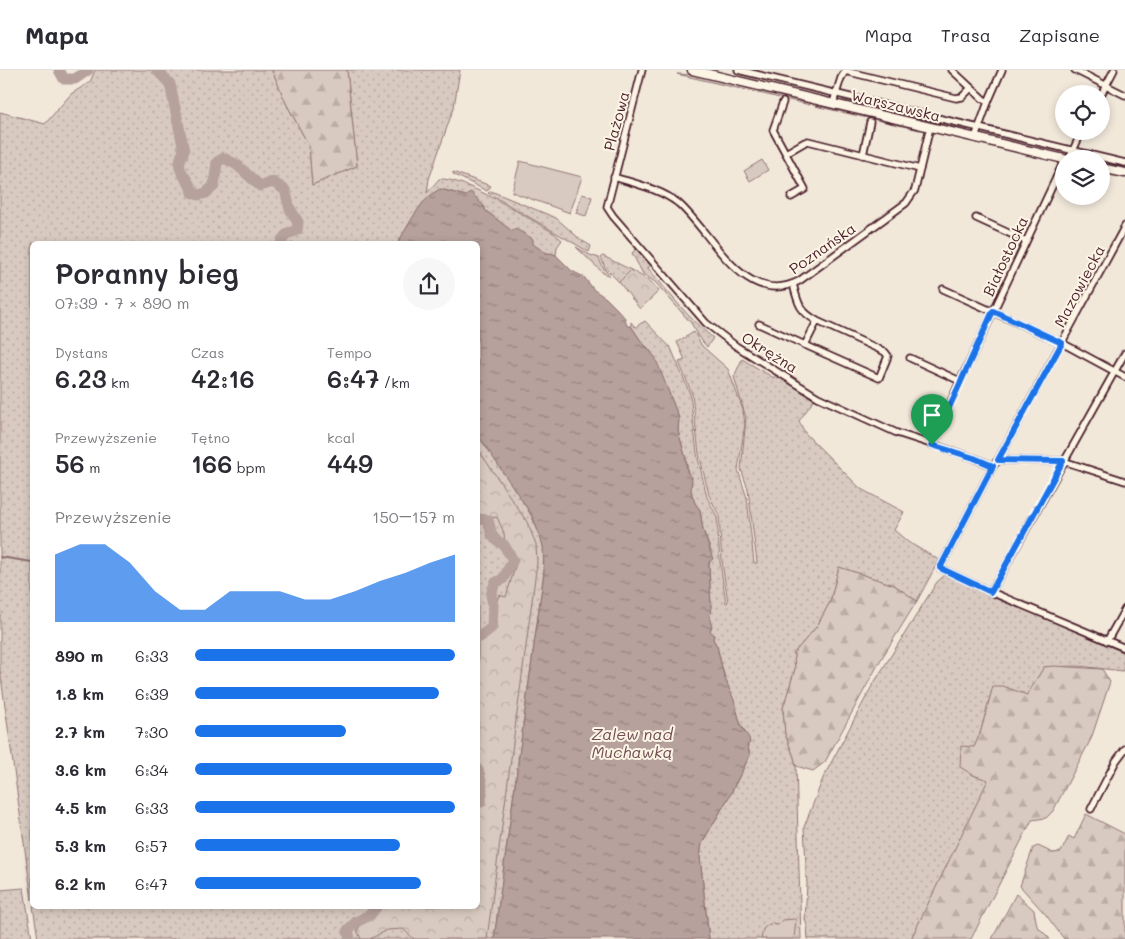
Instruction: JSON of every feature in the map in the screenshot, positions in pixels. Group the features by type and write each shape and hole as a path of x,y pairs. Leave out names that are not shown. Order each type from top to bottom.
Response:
{"main road":[{"name":"Warszawska","path":"692,70 1055,158"},
{"path":"1110,170 1125,173"}],"street":[{"name":"Plażowa","path":"614,178 642,70"},
{"path":"738,70 1072,150 1077,140"},
{"path":"832,103 845,70 956,98 962,97 971,88"},
{"path":"952,70 988,102"},
{"path":"975,138 1002,70"},
{"path":"1076,70 1104,85"},
{"path":"1106,85 1114,70"},
{"path":"1110,88 1125,95"},
{"path":"783,102 773,130 805,189 791,197"},
{"path":"862,155 870,122"},
{"name":"Poznańska","path":"614,178 657,190 677,202 695,220 735,268 752,282 773,287 793,284 906,203 915,190 930,127"},
{"path":"786,153 808,141 920,170"},
{"path":"1110,159 1125,163"},
{"name":"Okrężna","path":"614,178 607,207 612,216 690,306 718,334 818,397 897,433 993,466"},
{"name":"Białostocka","path":"932,445 1055,179"},
{"path":"976,218 1026,241"},
{"name":"Mazowiecka","path":"991,592 940,568 993,466 1125,226"},
{"path":"760,324 879,378 888,356 885,352 817,321 803,312 793,284"},
{"path":"943,289 1062,343 1125,377"},
{"path":"805,345 817,321"},
{"path":"1125,354 1063,461 991,592 1125,648"},
{"path":"910,358 960,381"},
{"path":"998,460 1063,461 1125,480"},
{"path":"1107,641 1125,609"},
{"path":"1091,809 1116,761 1125,749"}],"green space":[{"path":"95,70 272,70 286,103 309,146 312,185 357,166 347,70 460,70 454,107 429,179 427,193 439,179 450,180 480,192 513,209 554,233 562,240 557,247 556,255 549,253 519,237 485,210 485,207 470,192 466,196 441,189 422,204 399,241 30,241 30,886 0,670 0,112 45,124 71,94 90,82"},
{"path":"272,70 347,70 357,166 312,185 309,146 286,103"},
{"path":"677,74 695,75 810,103 810,105"},
{"path":"841,98 970,129 966,130 845,101"},
{"path":"815,106 919,129 920,130"},
{"path":"762,160 768,170 750,181 744,171"},
{"path":"520,161 582,177 570,213 512,192"},
{"path":"453,172 491,186 487,191 453,174"},
{"path":"491,191 556,218 581,240 591,246 589,252 488,193"},
{"path":"582,194 592,197 586,216 576,213"},
{"path":"576,247 599,258 602,266 610,276 603,273"},
{"path":"636,249 651,265 648,268 679,305 713,338 707,347 691,323 655,282 643,274 632,253"},
{"path":"603,256 631,270 619,282 605,268 601,257"},
{"path":"631,270 650,281 659,291 640,309 619,282"},
{"path":"645,321 671,348 690,394 697,454 707,497 717,517 720,562 726,603 728,602 722,562 719,516 709,495 699,454 692,394 679,362 685,360 677,342 694,332 702,346 728,369 743,410 745,424 738,470 747,498 754,563 757,563 748,489 741,469 746,418 734,377 742,359 774,378 776,374 814,400 799,421 805,433 861,489 904,512 894,530 908,542 939,560 917,601 894,585 839,567 830,602 817,626 794,653 795,669 783,708 785,734 796,766 801,939 709,939 700,857 702,843 730,795 750,755 744,729 741,726 713,639 714,635 710,631 709,567 711,551 703,530 700,510 691,492 686,459 678,431 679,418 650,350 631,326 631,322 635,327"},
{"path":"480,438 524,502 538,531 544,555 544,572 494,939 38,939 33,909 480,909"},
{"path":"480,452 527,522 536,544 537,563 487,939 414,939 403,929 387,930 370,939 361,939 357,930 366,919 379,909 480,909 480,806 487,794 480,766 480,639 494,629 494,608 499,595 506,597 516,564 516,557 512,549 505,544 504,533 497,517 490,518 485,515 480,517"},
{"path":"839,567 894,585 917,601 880,661 825,762 813,771 796,766 785,734 783,708 795,669 794,653 817,626 830,602"},
{"path":"945,575 1125,653 1123,671 1078,666 1044,667 1027,695 993,686 980,734 974,747 973,775 989,780 911,939 808,939 805,919 807,884 804,827 824,776 872,686 937,582"},
{"path":"1044,667 1102,669 1110,682 1091,739 1053,811 1046,818 1032,820 971,939 911,939 988,780 973,775 960,767 961,746 974,747 980,734 993,686 1003,686 1027,695"},
{"path":"1086,814 1125,834 1125,939 1064,939 1020,886 1033,848 1038,846 1053,853 1061,852 1069,836 1074,839"},
{"path":"24,888 32,939 0,939 0,890"},
{"path":"1016,894 1034,910 1037,926 1050,939 992,939"},
{"path":"796,919 794,939 761,939 763,929 769,924 778,925 782,920"}],"water":[{"name":"Zalew nad Muchawką","path":"440,189 466,196 470,192 484,206 485,210 512,231 516,229 533,239 533,244 547,254 556,255 572,271 584,277 594,290 606,298 625,318 627,326 631,326 655,357 679,418 678,431 686,459 687,472 692,477 691,492 700,510 703,530 713,559 709,562 710,621 712,626 710,631 714,635 713,639 717,646 724,676 734,700 741,726 750,743 747,745 750,755 730,795 702,843 700,857 709,939 494,939 544,572 543,546 533,517 480,438 480,241 399,241 421,206 433,193"}],"waterway":[{"path":"59,70 64,79 75,79 88,70"},
{"path":"157,70 170,84 184,151 180,169 193,193 199,195 206,193 214,186 217,162 224,158 237,165 260,186 273,182 285,190 290,209 298,222 297,230 289,233 282,241"},
{"path":"480,519 488,520 492,535 504,545 513,560 503,579 495,583 491,595 493,605 492,627 480,637"},
{"path":"0,557 30,562"},
{"path":"480,778 482,785 480,802"},
{"path":"350,939 348,930 356,922 370,915 375,909"}],"route":[{"path":"993,311 1062,343 998,460 1063,461 991,592 940,568 993,466 932,445 993,311"}]}
